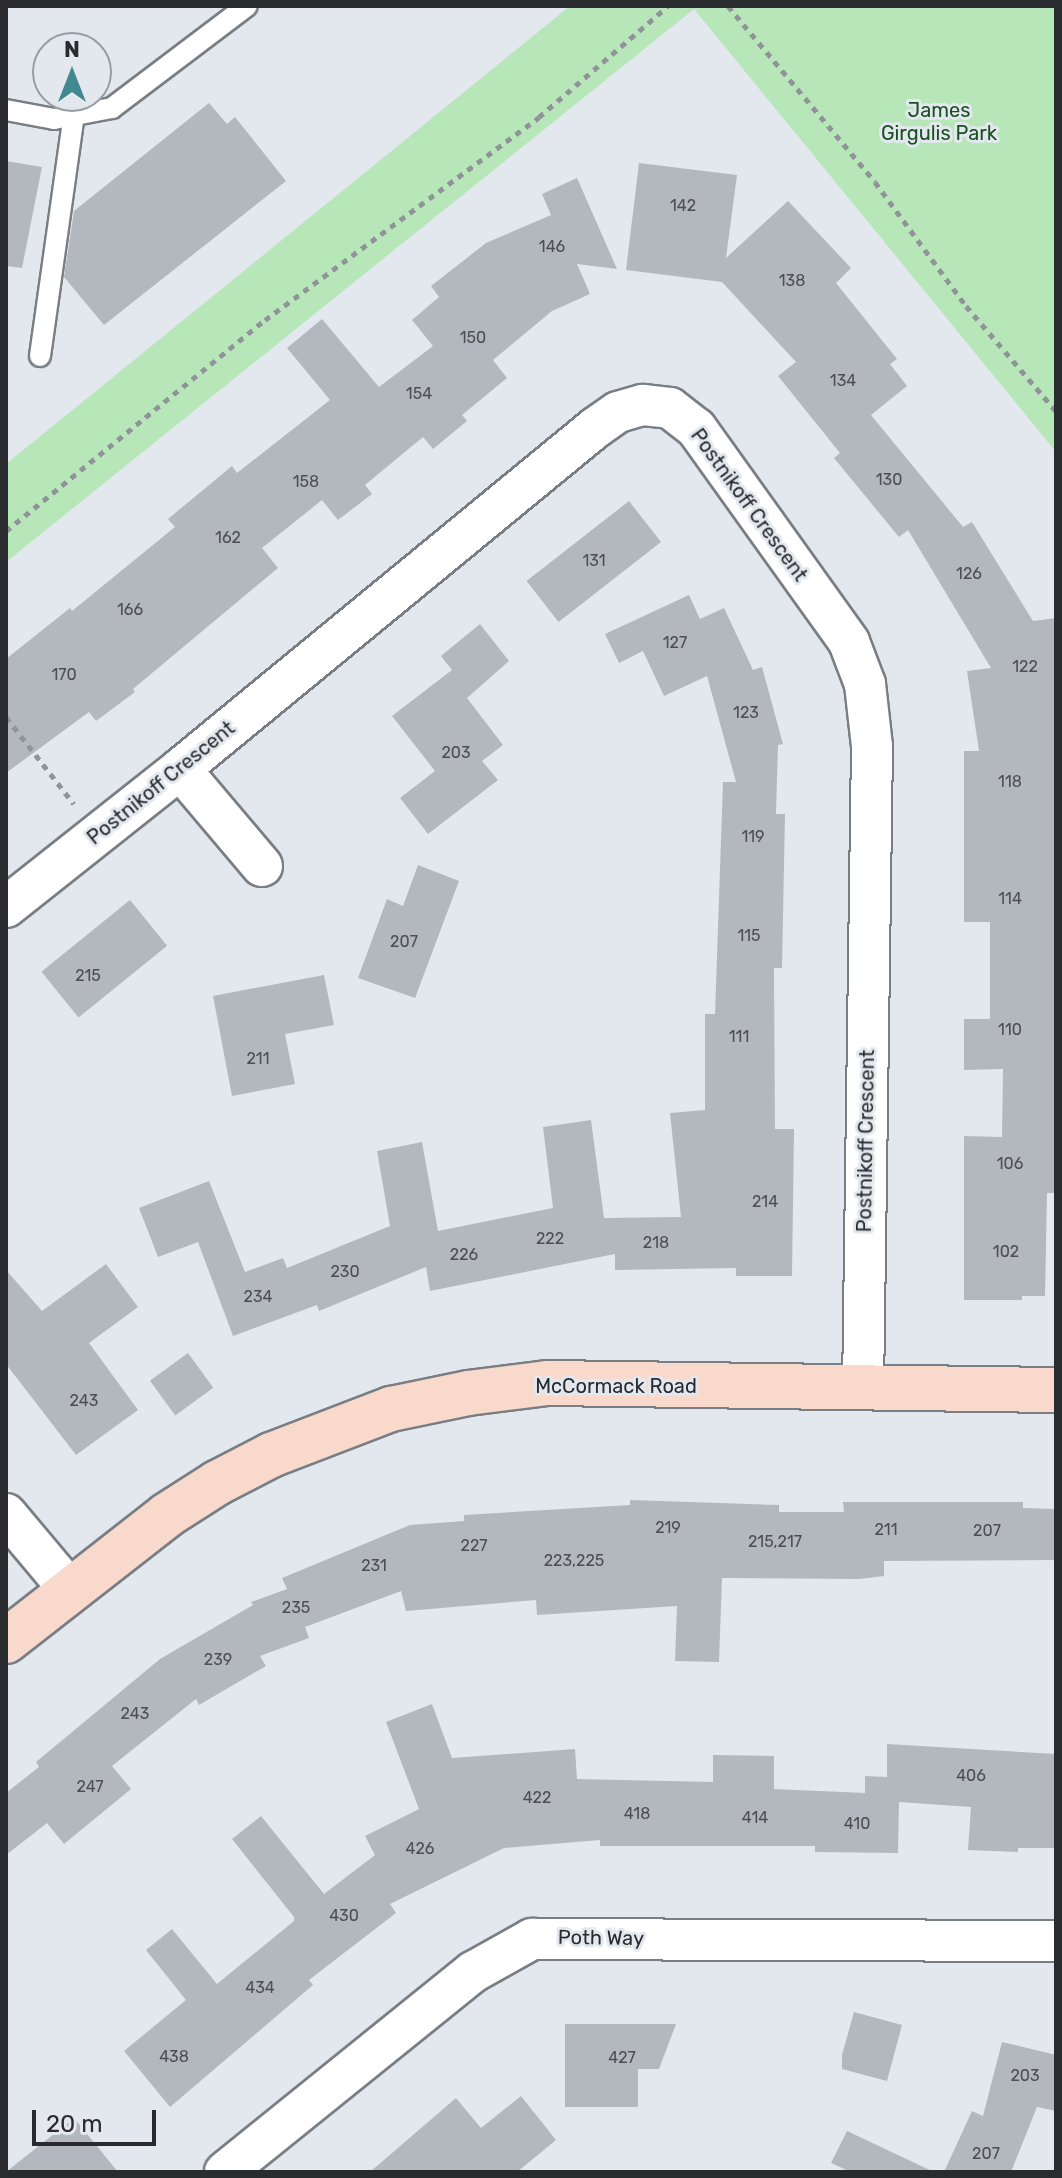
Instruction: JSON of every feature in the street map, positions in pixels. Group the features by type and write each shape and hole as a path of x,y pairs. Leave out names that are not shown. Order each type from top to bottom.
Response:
{"street":[{"name":"Postnikoff Crescent","path":"6,907 180,769 595,428 618,412 643,405 670,408 696,428 849,642 865,684 872,746 863,1387"},
{"path":"180,769 262,866"},
{"name":"McCormack Road","path":"6,1641 69,1589 217,1483 271,1455 391,1409 468,1393 547,1383 1056,1390"},
{"path":"6,1514 69,1589"},
{"name":"Poth Way","path":"225,2172 473,1972 532,1939 1056,1941"}],"lane":[{"path":"6,110 54,119 112,108 247,6"},
{"path":"40,356 74,115"}],"path":[{"path":"6,531 265,320 539,117 668,6"},
{"path":"728,6 875,182 966,306 1056,411"},
{"path":"6,717 98,834"}],"green space":[{"name":"James Girgulis Park","path":"570,6 1056,6 1056,452 694,9 6,562 6,464"}],"building":[{"path":"209,103 227,124 235,117 286,181 104,325 64,277 74,211"},
{"path":"6,161 42,167 22,268 6,266"},
{"path":"639,163 737,175 726,258 788,201 851,268 836,283 897,359 890,364 907,386 871,415 963,527 972,522 1033,621 1056,618 1056,1193 1047,1193 1045,1296 1022,1296 1022,1300 964,1300 964,1136 1002,1137 1003,1069 964,1070 964,1019 990,1019 990,922 964,922 964,751 979,751 967,671 991,668 908,530 899,537 834,458 840,453 778,376 796,362 722,282 626,270"},
{"path":"577,178 617,269 577,264 590,294 552,311 493,360 507,378 462,415 467,421 433,449 423,437 365,485 372,494 338,520 322,500 262,548 278,568 133,689 135,692 96,721 89,712 6,773 6,659 70,608 72,611 175,527 168,519 232,466 237,473 330,400 287,348 322,319 379,387 433,346 412,320 439,297 431,286 486,243 551,215 542,194"},
{"path":"629,501 661,542 559,622 527,581"},
{"path":"689,595 700,619 724,608 753,670 762,667 783,744 778,745 776,814 785,814 782,968 774,968 775,1129 794,1129 792,1276 736,1276 736,1268 615,1270 615,1254 430,1291 426,1267 319,1311 317,1305 233,1336 198,1242 158,1257 139,1208 209,1181 245,1272 283,1258 287,1268 390,1226 377,1151 422,1142 438,1231 553,1208 543,1127 591,1120 604,1218 681,1217 670,1113 705,1110 705,1014 715,1014 723,782 736,782 707,676 664,696 643,651 619,663 605,634"},
{"path":"480,624 509,661 467,698 503,745 482,761 498,780 428,834 400,798 435,771 392,716 452,670 441,656"},
{"path":"418,865 459,881 415,998 358,978 387,899 403,906"},
{"path":"130,900 167,946 79,1018 41,972"},
{"path":"324,975 334,1025 285,1034 295,1084 232,1096 213,996"},
{"path":"106,1264 138,1307 89,1343 138,1410 76,1455 6,1364 6,1270 42,1311"},
{"path":"188,1353 213,1388 175,1415 150,1381"},
{"path":"630,1500 779,1505 779,1512 844,1512 843,1502 1023,1502 1023,1508 1056,1509 1056,1560 884,1561 884,1576 859,1579 722,1578 719,1662 675,1661 677,1606 537,1615 536,1600 406,1611 401,1591 305,1627 309,1638 260,1656 266,1666 199,1705 196,1699 112,1766 131,1789 64,1844 47,1823 6,1855 6,1793 39,1767 36,1762 160,1659 253,1605 251,1602 287,1589 282,1578 410,1525 464,1521 464,1515 630,1505"},
{"path":"432,1704 452,1758 575,1749 577,1779 713,1782 713,1755 774,1756 774,1789 865,1793 865,1776 887,1777 887,1744 1056,1754 1056,1848 1018,1848 1018,1852 968,1850 971,1807 899,1802 898,1853 815,1852 815,1846 600,1846 600,1840 504,1848 390,1904 396,1913 309,1980 313,1985 170,2107 124,2051 186,2000 146,1950 172,1929 217,1984 294,1921 294,1917 232,1839 261,1816 324,1894 375,1855 365,1836 419,1809 386,1722"},
{"path":"854,2012 902,2025 887,2081 842,2069 842,2055"},
{"path":"565,2024 676,2024 659,2069 638,2069 638,2107 565,2107"},
{"path":"1002,2042 1056,2055 1056,2111 1037,2107 1011,2172 944,2172 972,2111 983,2116"},
{"path":"521,2096 556,2140 517,2172 370,2172 456,2098 481,2128"},
{"path":"74,2118 118,2172 6,2172"},
{"path":"847,2131 934,2172 851,2172 831,2163"}]}
